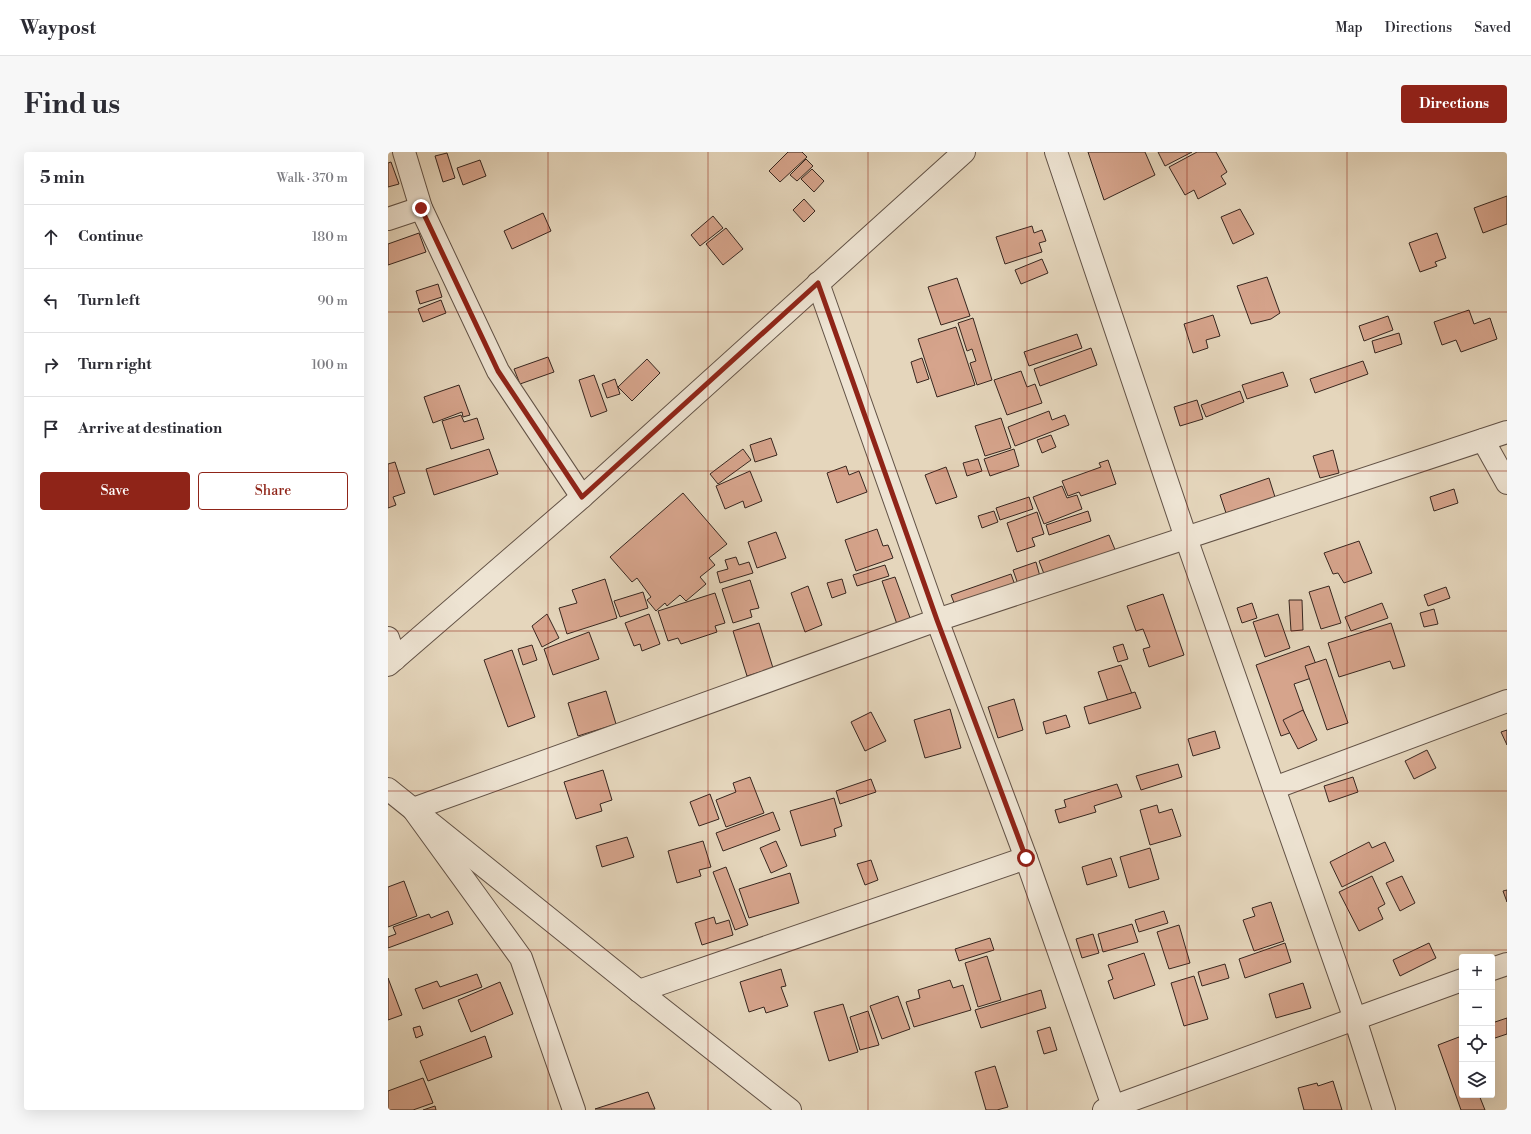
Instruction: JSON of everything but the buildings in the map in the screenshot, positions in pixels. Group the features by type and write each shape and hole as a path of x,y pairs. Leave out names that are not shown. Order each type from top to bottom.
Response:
{"street":[{"path":"404,152 421,208 498,371 582,497"},
{"path":"392,662 582,497 964,152"},
{"path":"1056,152 1186,538 1355,1019 1384,1110"},
{"path":"388,220 421,208"},
{"path":"818,283 937,620 1026,858 1108,1108 1459,981"},
{"path":"413,809 937,620 1507,432"},
{"path":"1483,440 1507,483"},
{"path":"388,638 392,662"},
{"path":"1274,788 1507,701"},
{"path":"388,789 639,991 790,1110"},
{"path":"413,809 520,958 574,1110"},
{"path":"639,991 1026,858"},
{"path":"1495,969 1507,964"}],"route":[{"path":"421,208 498,371 582,497 818,283 937,620 1026,858"}]}
